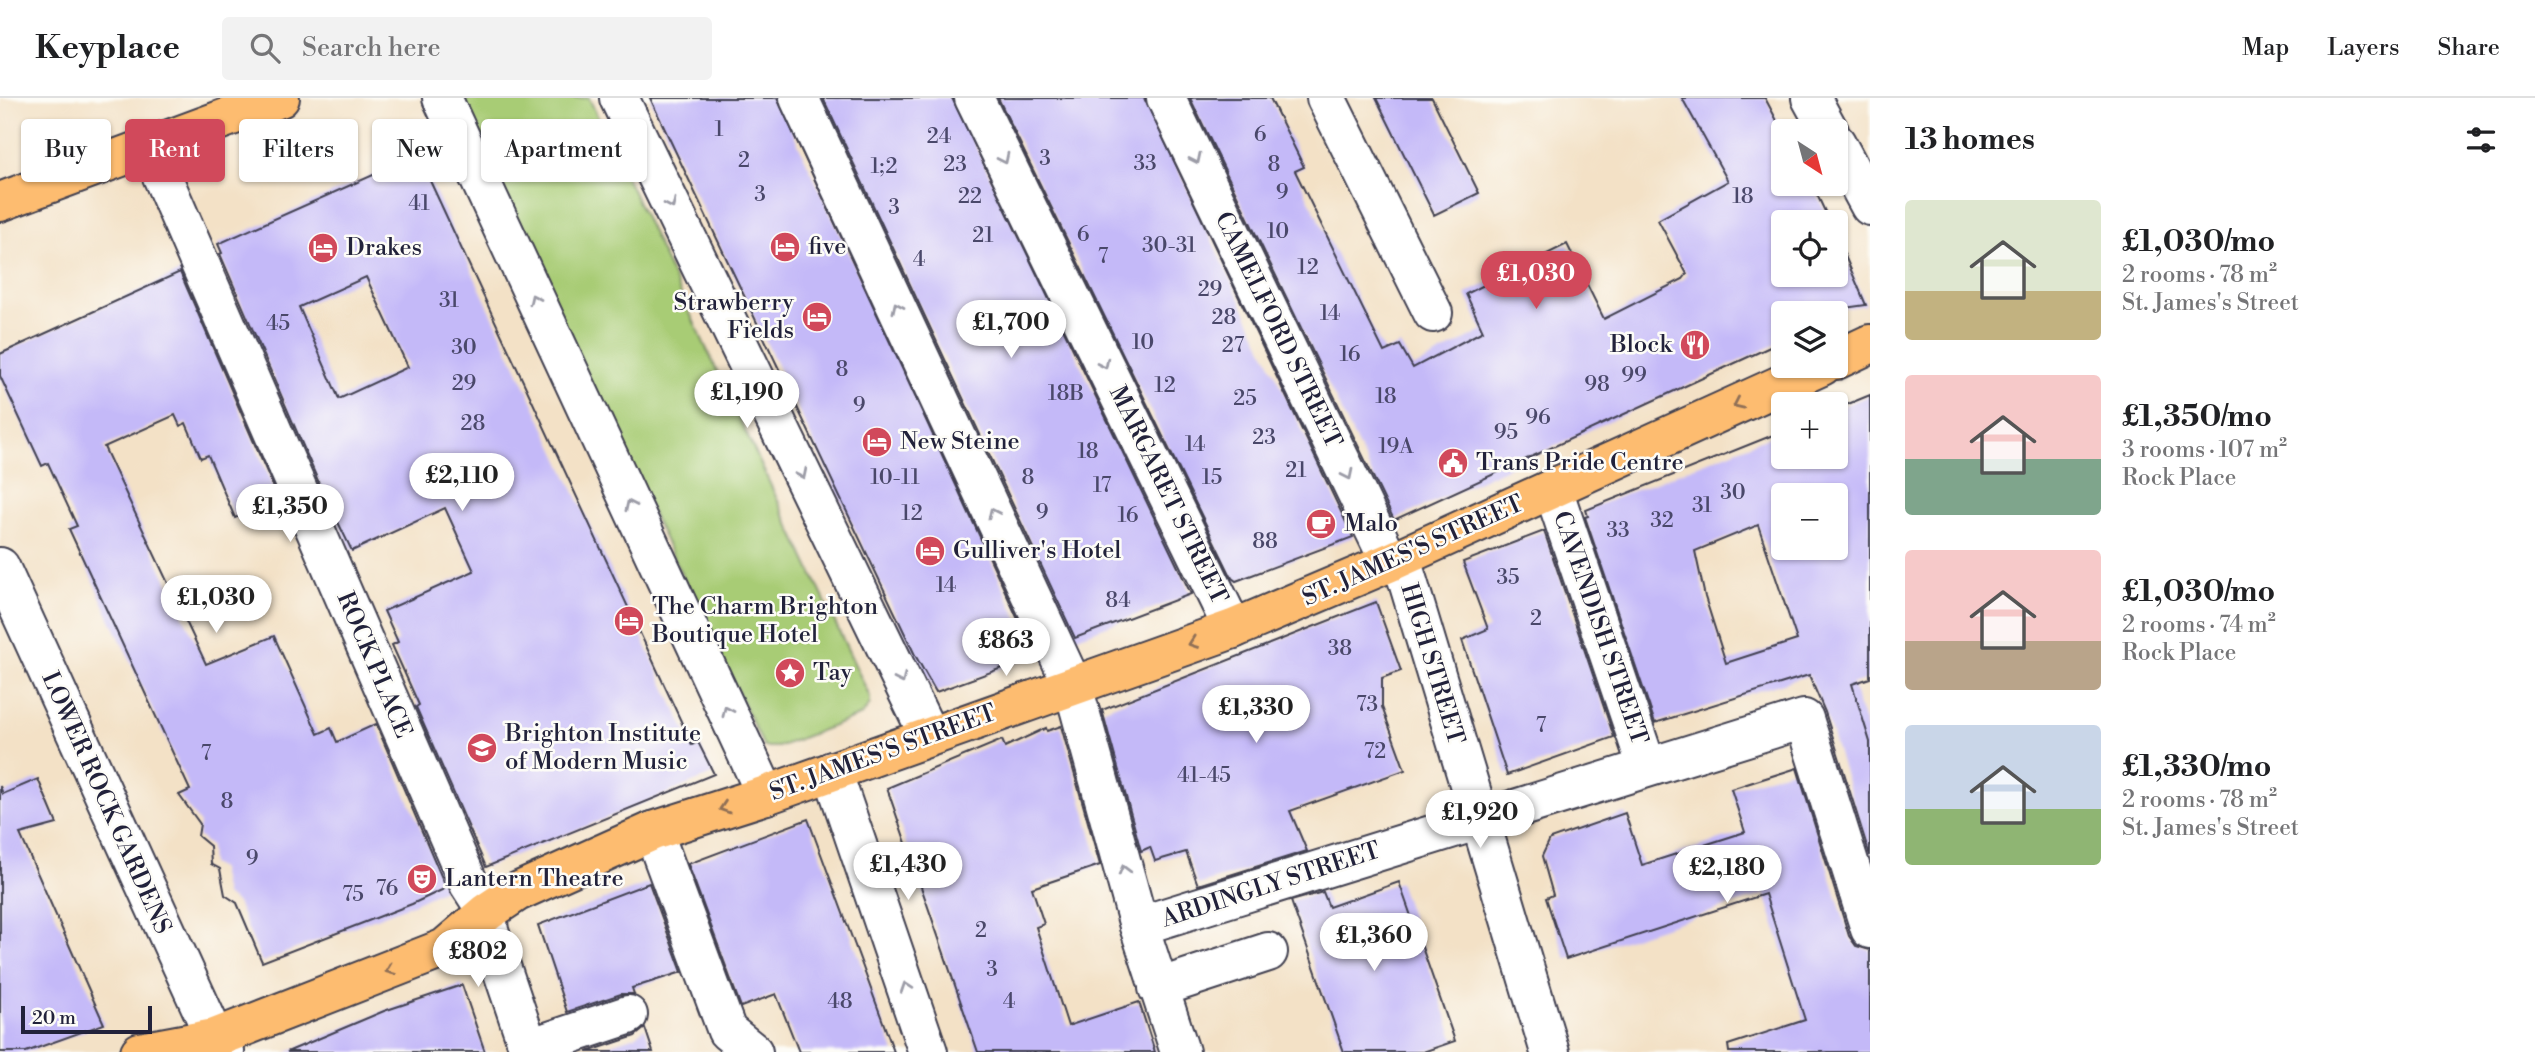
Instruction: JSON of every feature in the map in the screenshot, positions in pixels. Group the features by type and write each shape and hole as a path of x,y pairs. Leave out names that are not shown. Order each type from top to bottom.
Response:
{"main road":[{"path":"222,119 279,98"},
{"path":"0,202 125,155"},
{"path":"1848,354 1870,344"},
{"name":"ST. JAMES'S STREET","path":"140,1052 220,1045 445,948 487,912 517,892 653,831 766,795 1233,629 1394,561 1796,378"}],"street":[{"path":"442,98 766,795"},
{"path":"620,98 929,736"},
{"path":"799,98 1073,686 1139,926 1180,1052"},
{"name":"MARGARET STREET","path":"974,98 1233,629"},
{"path":"1326,98 1433,313"},
{"path":"1811,98 1822,119"},
{"name":"CAMELFORD STREET","path":"1169,99 1384,550 1394,561"},
{"path":"1848,165 1870,206"},
{"name":"ROCK PLACE","path":"165,182 469,884 487,912"},
{"name":"CAVENDISH STREET","path":"1553,489 1647,767"},
{"name":"HIGH STREET","path":"1394,561 1406,575 1550,1052"},
{"name":"LOWER ROCK GARDENS","path":"0,567 220,1045"},
{"name":"ARDINGLY STREET","path":"1139,926 1804,719 1870,929"},
{"path":"832,771 928,1052"},
{"path":"653,831 727,1031 752,1052"},
{"path":"487,912 489,931 529,1050 628,1015"},
{"path":"1158,988 1268,952"}],"green space":[{"path":"468,98 589,98 599,119 481,119 481,156 467,127 467,119 463,119 461,114"},
{"path":"494,182 628,182 870,697 870,704 862,715 778,747 764,747"}],"building":[{"path":"650,98 777,98 1035,656 936,692 915,655"},
{"path":"823,98 952,98 1191,594 1075,638"},
{"path":"998,98 1144,98 1353,537 1236,581 1232,578"},
{"path":"1190,98 1270,98 1304,167 1295,171 1384,352 1400,345 1413,368 1483,331 1466,294 1567,244 1604,319 1683,279 1687,274 1658,220 1728,181 1682,98 1765,98 1776,119 1771,119 1771,196 1818,196 1824,210 1771,210 1771,287 1848,287 1848,263 1866,305 1848,308 1848,301 1771,301 1771,347 1394,520"},
{"path":"1376,98 1432,98 1479,193 1434,215"},
{"path":"372,175 372,182 431,182 692,745 698,742 714,774 486,867 416,707 419,705 392,645 398,642 384,611 474,571 445,508 352,551 319,483 220,254 222,253 218,244","holes":["366,277 408,367 339,399 299,307"]},
{"path":"180,272 279,500 235,518 208,455 201,458 186,423 180,426 175,415 104,447 206,664 274,636 318,734 331,728 337,742 376,724 445,885 444,889 412,904 262,962 237,903 225,895 220,869 211,864 210,846 198,836 200,824 179,795 190,790 69,529 77,526 48,463 42,466 0,376 0,354"},
{"path":"1870,395 1870,678 1852,684 1870,742 1870,856 1825,712 1809,675 1655,723 1585,517 1588,516 1586,510 1771,436 1771,469 1848,469 1848,404","holes":["1758,525 1797,640 1726,663 1705,597 1695,551"]},
{"path":"1544,531 1614,737 1507,775 1462,640 1488,629 1463,562"},
{"path":"1376,602 1401,671 1382,678 1382,707 1405,770 1290,811 1307,851 1198,885 1186,852 1155,861 1150,847 1141,851 1102,710"},
{"path":"1061,726 1100,865 1032,888 1044,924 1036,927 1068,1026 1139,1002 1155,1052 978,1052 887,788 1002,740 1005,747 1046,728 1047,731"},
{"path":"1797,768 1849,936 1856,946 1870,950 1870,1052 1729,1052 1728,1045 1805,1020 1765,894 1566,959 1546,898 1553,895 1542,856 1550,839 1625,813 1642,865 1745,832 1731,789"},
{"path":"38,779 57,824 20,834 104,1024 26,1052 0,1052 0,786 3,794"},
{"path":"808,819 894,1052 799,1052 776,994 741,1007 688,864"},
{"path":"1399,882 1455,1041 1423,1052 1344,1052 1291,901 1323,892 1329,907"},
{"path":"649,883 682,972 632,988 634,994 621,994 567,1012 538,925"},
{"path":"462,985 485,1052 287,1052 384,1011"},
{"path":"645,1028 653,1052 587,1052 635,1036"}],"place":[{"name":"five","path":"785,247"},
{"name":"Drakes","path":"323,248"},
{"name":"Strawberry Fields","path":"817,317"},
{"name":"Block","path":"1695,345"},
{"name":"New Steine","path":"877,442"},
{"name":"Trans Pride Centre","path":"1453,463"},
{"name":"Malo","path":"1321,524"},
{"name":"Gulliver's Hotel","path":"930,551"},
{"name":"The Charm Brighton Boutique Hotel","path":"629,621"},
{"name":"Tay","path":"790,673"},
{"name":"Brighton Institute of Modern Music","path":"482,748"},
{"name":"Lantern Theatre","path":"422,879"}]}
